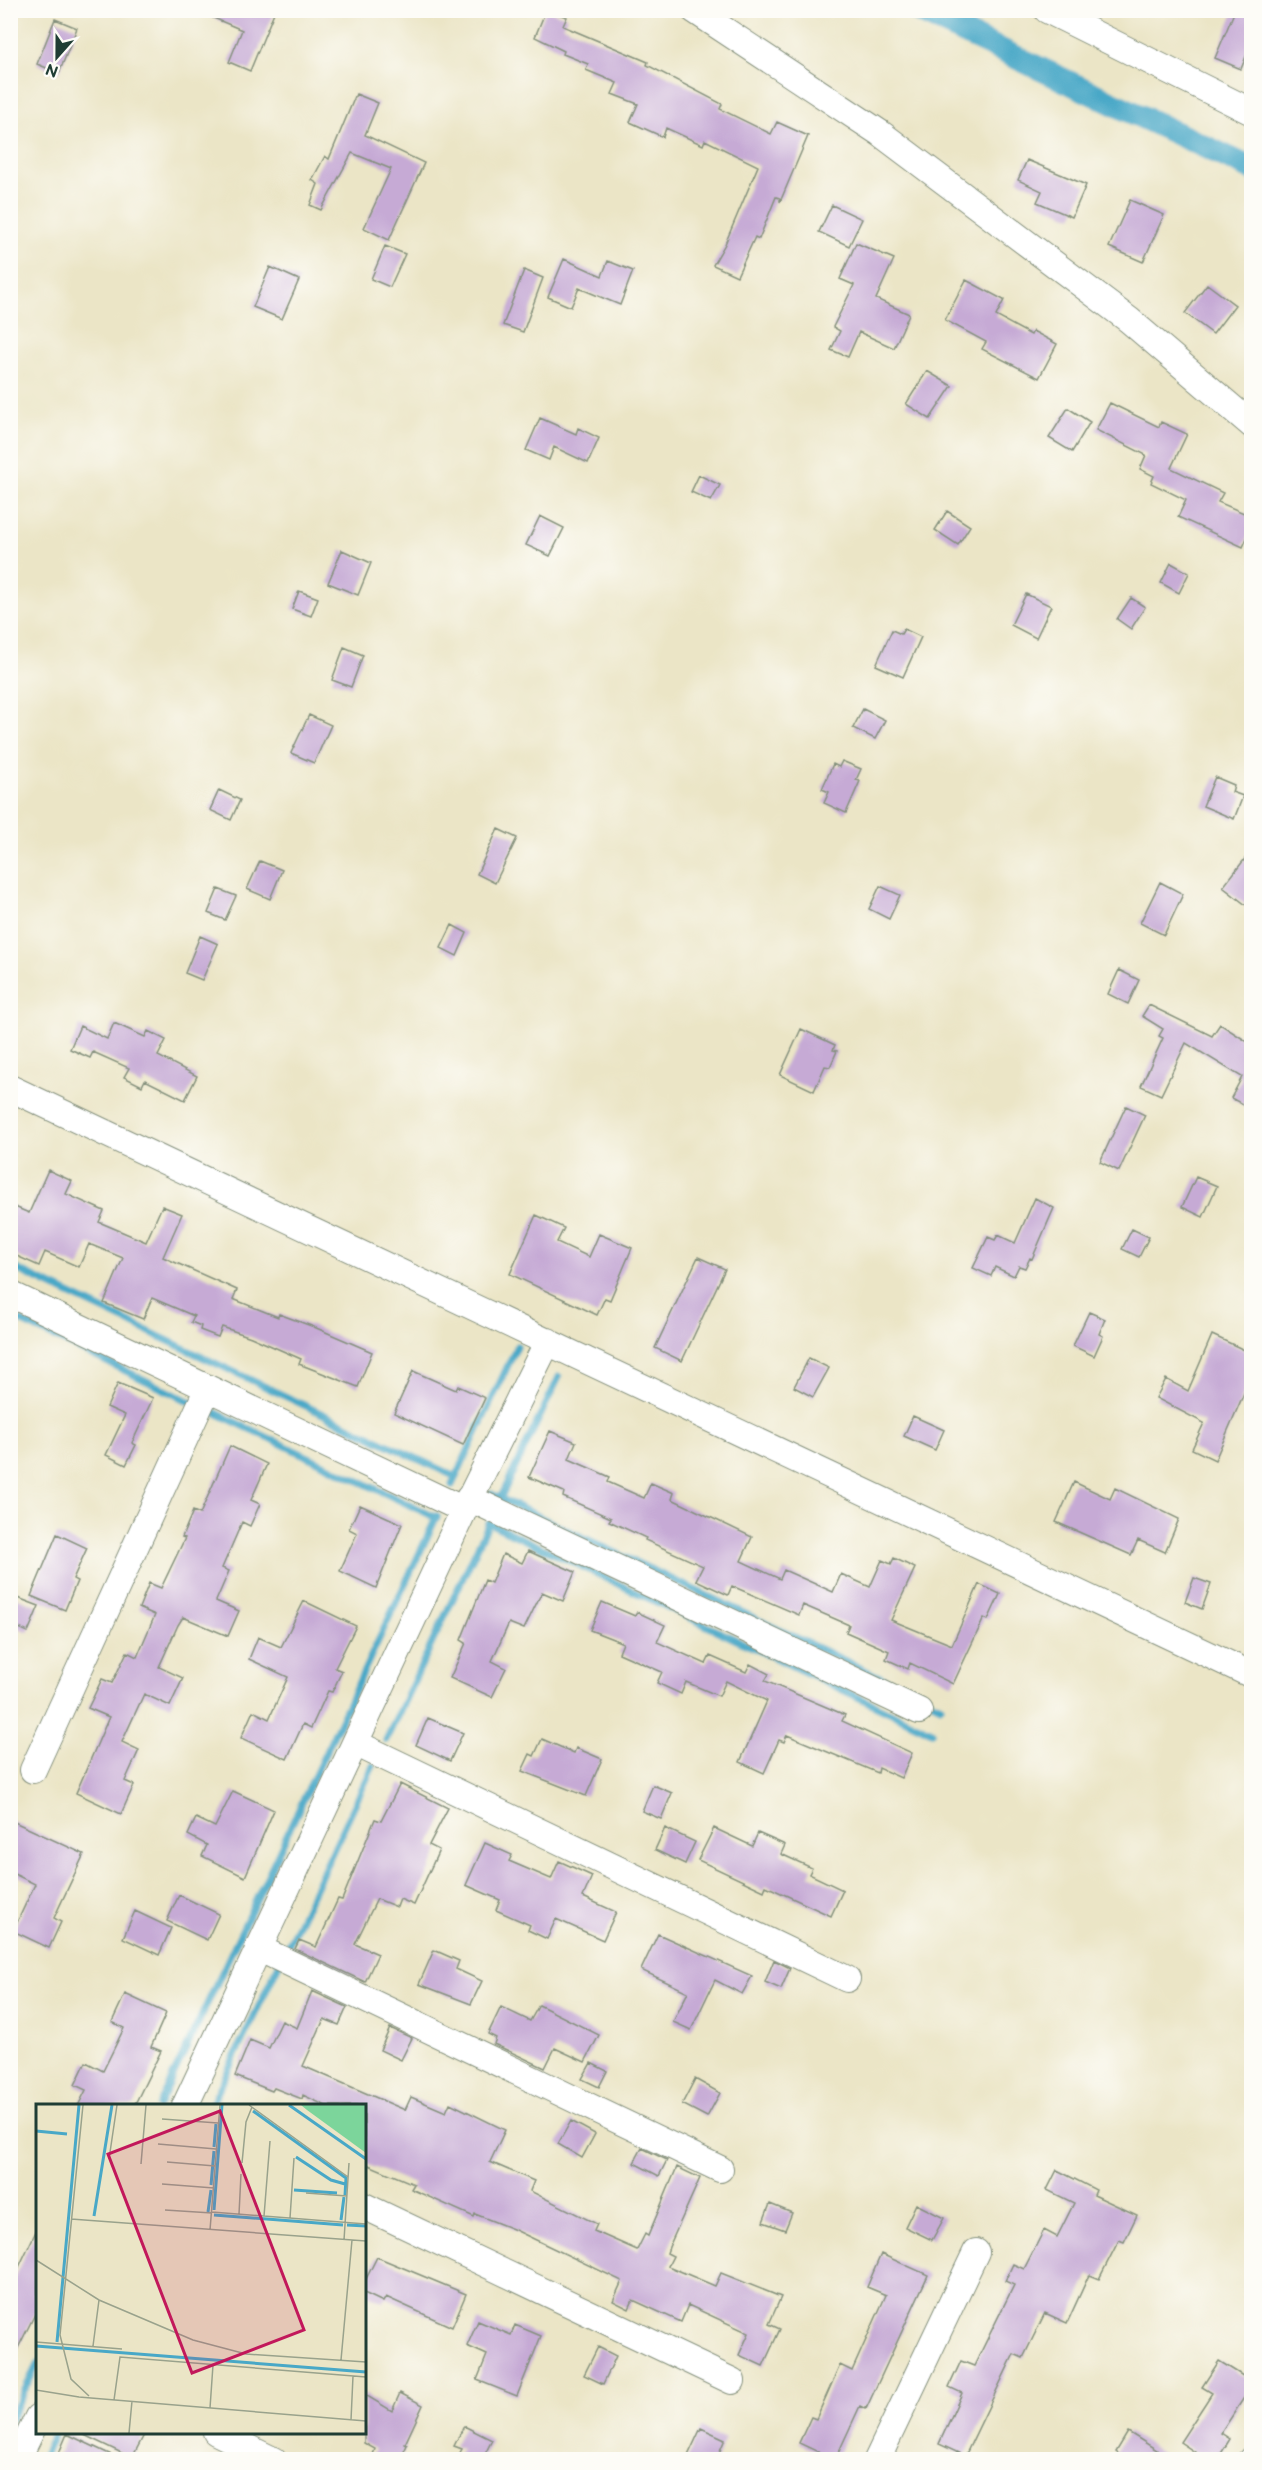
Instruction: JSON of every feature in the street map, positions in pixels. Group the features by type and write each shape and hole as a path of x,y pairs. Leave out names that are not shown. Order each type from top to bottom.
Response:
{"street":[{"path":"694,10 880,133 1129,320 1251,425"},
{"path":"1047,10 1251,112"},
{"path":"10,1088 1251,1675"},
{"path":"10,1294 208,1388 919,1711"},
{"path":"186,2104 466,1504 548,1341"},
{"path":"33,1770 208,1388"},
{"path":"355,1743 847,1979"},
{"path":"258,1948 720,2169"},
{"path":"366,2207 732,2381"},
{"path":"877,2460 976,2252"},
{"path":"17,2460 36,2421"},
{"path":"218,2434 273,2460"}],"building":[{"path":"275,10 250,71 229,62 242,30 197,11"},
{"path":"546,10 567,17 563,26 648,62 647,65 722,104 720,109 771,134 777,122 808,136 780,202 780,198 776,197 759,239 755,237 737,276 713,265 725,244 758,166 705,140 703,145 666,128 663,137 630,122 638,104 612,94 617,83 586,70 588,64 563,54 564,51 535,37"},
{"path":"1235,10 1251,10 1251,44 1241,69 1215,58"},
{"path":"55,19 77,28 59,73 37,64"},
{"path":"356,94 378,103 365,135 424,163 389,240 364,228 391,169 352,153 321,210 310,205 318,184 312,180 325,156 329,159"},
{"path":"1027,160 1086,185 1072,217 1037,202 1042,191 1018,180"},
{"path":"1130,200 1164,215 1143,262 1109,247"},
{"path":"832,205 862,219 849,246 819,232"},
{"path":"856,243 894,259 876,299 909,314 894,348 859,332 848,357 831,350 840,331 833,327 854,285 840,279"},
{"path":"385,246 405,254 390,287 371,279"},
{"path":"564,259 602,276 608,261 633,271 620,305 579,288 571,307 548,297"},
{"path":"270,267 299,280 282,319 253,307"},
{"path":"524,270 543,278 523,332 503,325"},
{"path":"966,280 1004,300 996,316 1031,335 1033,331 1057,344 1039,378 982,349 986,342 945,320"},
{"path":"1207,284 1235,305 1213,334 1185,313"},
{"path":"927,371 952,386 930,419 906,404"},
{"path":"1110,403 1159,427 1161,422 1187,434 1171,468 1223,493 1218,502 1251,516 1251,529 1243,547 1178,517 1186,500 1151,483 1154,476 1140,469 1146,455 1096,430"},
{"path":"1068,408 1090,422 1072,452 1049,438"},
{"path":"540,418 576,434 578,428 599,438 588,463 554,447 549,460 526,450"},
{"path":"699,475 720,485 711,501 691,492"},
{"path":"947,511 970,526 958,545 935,530"},
{"path":"540,516 564,528 550,556 526,545"},
{"path":"342,550 371,563 358,595 328,583"},
{"path":"1171,563 1189,573 1179,593 1161,583"},
{"path":"299,591 318,598 311,616 292,609"},
{"path":"1026,594 1051,606 1036,638 1011,625"},
{"path":"1131,598 1145,607 1131,629 1117,619"},
{"path":"904,629 921,637 903,677 876,665 892,630 901,634"},
{"path":"344,647 363,655 351,687 332,680"},
{"path":"863,709 885,720 875,739 853,728"},
{"path":"309,715 331,725 314,763 291,753"},
{"path":"842,761 861,769 856,780 860,781 846,813 824,803 829,792 822,789 833,764 839,767"},
{"path":"1215,777 1234,785 1232,792 1243,796 1234,819 1203,806"},
{"path":"219,790 240,800 231,820 210,810"},
{"path":"498,829 517,838 495,883 477,874"},
{"path":"1251,851 1251,909 1223,887"},
{"path":"260,861 282,870 270,899 247,889"},
{"path":"1160,882 1183,894 1164,935 1140,923"},
{"path":"880,886 900,895 889,919 869,909"},
{"path":"218,889 236,896 225,920 208,913"},
{"path":"452,925 467,933 457,956 441,948"},
{"path":"200,936 218,944 202,980 185,973"},
{"path":"1119,970 1139,980 1128,1004 1108,994"},
{"path":"1149,1005 1212,1036 1220,1024 1251,1044 1251,1109 1231,1098 1242,1077 1186,1043 1161,1095 1141,1086 1163,1038 1159,1036 1163,1029 1142,1016"},
{"path":"114,1023 145,1037 148,1031 166,1040 158,1056 197,1076 185,1100 145,1080 142,1086 124,1077 129,1068 93,1052 90,1058 70,1049 80,1026 107,1039"},
{"path":"801,1029 835,1045 833,1050 837,1051 830,1067 825,1066 814,1091 780,1075"},
{"path":"1126,1106 1145,1115 1119,1171 1100,1162"},
{"path":"48,1170 72,1181 66,1194 104,1211 99,1222 146,1242 162,1206 182,1214 163,1257 237,1290 233,1299 278,1317 279,1314 314,1327 372,1352 358,1387 299,1364 301,1359 251,1337 222,1327 218,1337 200,1330 201,1326 191,1322 194,1316 152,1298 143,1319 104,1303 123,1258 89,1244 79,1267 45,1252 39,1266 10,1253 10,1205 29,1213"},
{"path":"1196,1177 1217,1186 1203,1217 1182,1207"},
{"path":"1035,1198 1054,1208 1032,1259 1030,1258 1025,1268 1019,1266 1014,1276 995,1267 991,1276 973,1268 988,1237 995,1240 998,1235 1015,1243"},
{"path":"536,1215 564,1228 557,1242 589,1257 599,1234 632,1248 610,1300 605,1298 597,1315 510,1274"},
{"path":"1132,1229 1149,1237 1139,1257 1122,1249"},
{"path":"698,1257 725,1269 682,1361 655,1348"},
{"path":"1089,1312 1105,1319 1099,1334 1103,1336 1094,1356 1073,1346"},
{"path":"1212,1335 1251,1353 1251,1377 1215,1460 1192,1449 1204,1423 1156,1398 1166,1379 1188,1391"},
{"path":"809,1358 829,1368 813,1397 794,1387"},
{"path":"413,1371 456,1390 458,1386 485,1398 463,1445 394,1413"},
{"path":"118,1383 153,1398 132,1443 136,1445 126,1465 106,1455 125,1415 107,1407"},
{"path":"913,1416 944,1430 935,1450 904,1436"},
{"path":"550,1431 576,1442 569,1459 610,1477 608,1482 644,1498 651,1483 674,1493 672,1499 752,1537 741,1561 780,1579 784,1570 833,1592 841,1574 870,1587 882,1560 891,1564 894,1558 915,1568 891,1620 952,1645 979,1584 1000,1594 988,1620 984,1618 953,1684 910,1663 908,1669 886,1659 889,1651 846,1632 849,1625 803,1605 799,1615 732,1586 728,1595 696,1580 703,1566 645,1540 646,1538 609,1521 611,1518 563,1497 564,1492 529,1477"},
{"path":"230,1446 267,1464 251,1500 260,1504 250,1526 242,1522 222,1568 229,1571 216,1601 239,1611 228,1636 183,1617 178,1625 159,1667 183,1678 170,1706 144,1694 122,1742 139,1750 125,1781 134,1785 121,1814 76,1793 109,1717 88,1708 102,1679 112,1683 127,1652 137,1657 155,1615 139,1608 149,1583 161,1588 185,1538 182,1537 193,1511 200,1514"},
{"path":"1074,1482 1110,1499 1115,1488 1179,1519 1165,1552 1138,1540 1131,1555 1056,1522"},
{"path":"360,1505 402,1524 376,1588 340,1571 357,1533 349,1529"},
{"path":"57,1534 87,1548 73,1579 77,1581 65,1610 31,1596"},
{"path":"528,1551 575,1572 563,1601 542,1592 524,1629 509,1623 492,1661 506,1668 492,1697 450,1678 466,1643 461,1640 485,1580 491,1583 503,1554 522,1563"},
{"path":"1194,1578 1211,1584 1202,1609 1185,1602"},
{"path":"10,1595 39,1606 28,1632 10,1624"},
{"path":"304,1601 356,1626 335,1668 342,1671 332,1692 328,1691 311,1728 303,1724 287,1759 241,1738 253,1711 269,1719 288,1677 249,1659 258,1637 281,1647"},
{"path":"602,1602 635,1616 637,1612 665,1625 657,1642 706,1664 710,1656 746,1672 750,1664 769,1674 765,1681 845,1715 842,1721 912,1753 901,1778 879,1768 878,1773 787,1735 784,1742 779,1740 764,1773 740,1762 767,1701 726,1681 719,1696 686,1682 681,1694 657,1683 662,1672 619,1653 623,1643 590,1630"},
{"path":"428,1718 463,1733 450,1761 416,1745"},
{"path":"542,1739 574,1753 576,1748 602,1759 586,1796 522,1771 530,1754 534,1756"},
{"path":"400,1784 448,1808 429,1845 439,1850 414,1905 400,1899 397,1907 377,1899 355,1944 378,1954 365,1982 295,1949 299,1940 316,1947 338,1899 342,1900 375,1819 381,1821"},
{"path":"653,1785 672,1793 661,1819 642,1811"},
{"path":"233,1791 274,1810 245,1877 202,1856 207,1845 188,1835 196,1818 215,1827"},
{"path":"10,1820 84,1854 54,1918 61,1922 49,1948 13,1931 35,1884 10,1872"},
{"path":"665,1828 695,1842 685,1864 655,1850"},
{"path":"714,1828 752,1846 758,1833 785,1845 781,1854 812,1868 809,1874 843,1890 831,1916 766,1886 764,1891 698,1860"},
{"path":"485,1843 512,1855 509,1861 551,1879 559,1861 592,1876 583,1897 616,1912 603,1940 556,1919 547,1939 528,1930 530,1925 496,1910 500,1900 466,1885"},
{"path":"179,1895 219,1914 207,1940 167,1921"},
{"path":"135,1911 171,1928 159,1955 123,1938"},
{"path":"658,1934 752,1976 742,1994 715,1980 691,2030 673,2022 688,1992 641,1970"},
{"path":"434,1950 459,1961 456,1969 482,1981 471,2004 419,1984"},
{"path":"774,1960 790,1968 781,1989 765,1982"},
{"path":"312,1991 347,2007 339,2025 324,2019 303,2066 405,2110 411,2097 446,2112 450,2103 505,2130 490,2162 534,2181 530,2191 597,2224 594,2231 637,2250 645,2234 648,2236 677,2167 700,2178 669,2247 667,2253 673,2256 668,2266 715,2286 721,2273 781,2297 769,2324 780,2329 763,2366 739,2355 749,2333 688,2305 681,2322 633,2300 629,2309 613,2301 622,2281 513,2229 475,2214 474,2217 411,2189 414,2184 366,2164 366,2104 322,2104 303,2095 302,2099 274,2088 272,2091 235,2076 250,2040 269,2048 282,2021 297,2028"},
{"path":"125,1994 166,2013 151,2047 161,2051 135,2104 79,2104 86,2090 75,2085 86,2062 103,2071 124,2028 112,2022"},
{"path":"539,2005 599,2035 585,2062 555,2048 545,2068 494,2044 496,2038 488,2034 501,2007 530,2021"},
{"path":"390,2028 412,2038 401,2060 380,2050"},
{"path":"591,2063 607,2071 599,2087 582,2079"},
{"path":"695,2079 720,2093 707,2117 682,2104"},
{"path":"571,2121 595,2134 582,2158 558,2144"},
{"path":"642,2148 667,2160 659,2176 634,2163"},
{"path":"1057,2170 1096,2190 1094,2195 1137,2215 1124,2242 1119,2240 1099,2279 1089,2275 1067,2323 1045,2313 1023,2358 1014,2354 965,2456 939,2444 962,2393 949,2387 961,2361 974,2366 1014,2285 1005,2281 1013,2264 1024,2269 1044,2230 1057,2237 1074,2203 1047,2190"},
{"path":"770,2204 792,2213 785,2230 763,2222"},
{"path":"916,2204 944,2218 932,2240 905,2227"},
{"path":"36,2231 36,2312 10,2364 10,2286"},
{"path":"881,2254 928,2275 866,2409 860,2406 835,2460 799,2443 811,2417 816,2419 840,2365 852,2371 886,2295 867,2287"},
{"path":"377,2257 466,2294 452,2327 386,2297 383,2302 366,2294 366,2279"},
{"path":"478,2321 511,2335 515,2325 541,2336 517,2396 477,2380 487,2355 467,2346"},
{"path":"598,2347 616,2356 603,2384 584,2375"},
{"path":"1219,2361 1251,2381 1251,2387 1221,2433 1230,2439 1217,2460 1207,2460 1180,2442 1212,2393 1202,2387"},
{"path":"400,2393 423,2405 400,2460 371,2460 375,2449 364,2443 366,2395 392,2411"},
{"path":"464,2426 492,2440 482,2460 456,2460 462,2449 454,2446"},
{"path":"701,2428 725,2439 716,2460 686,2460"},
{"path":"1128,2432 1173,2460 1127,2460 1116,2452"},
{"path":"67,2434 122,2460 56,2460"},
{"path":"82,2434 144,2434 132,2458"}],"waterway":[{"path":"916,10 1252,169"},
{"path":"10,1266 456,1477"},
{"path":"10,1316 191,1402"},
{"path":"452,1485 517,1346"},
{"path":"501,1497 559,1377"},
{"path":"214,1412 437,1518"},
{"path":"491,1494 941,1706"},
{"path":"160,2104 437,1516"},
{"path":"489,1523 932,1732"},
{"path":"386,1740 489,1523"},
{"path":"284,1954 373,1766"},
{"path":"212,2104 279,1964"},
{"path":"10,2420 36,2367"},
{"path":"42,2460 54,2434"}]}
